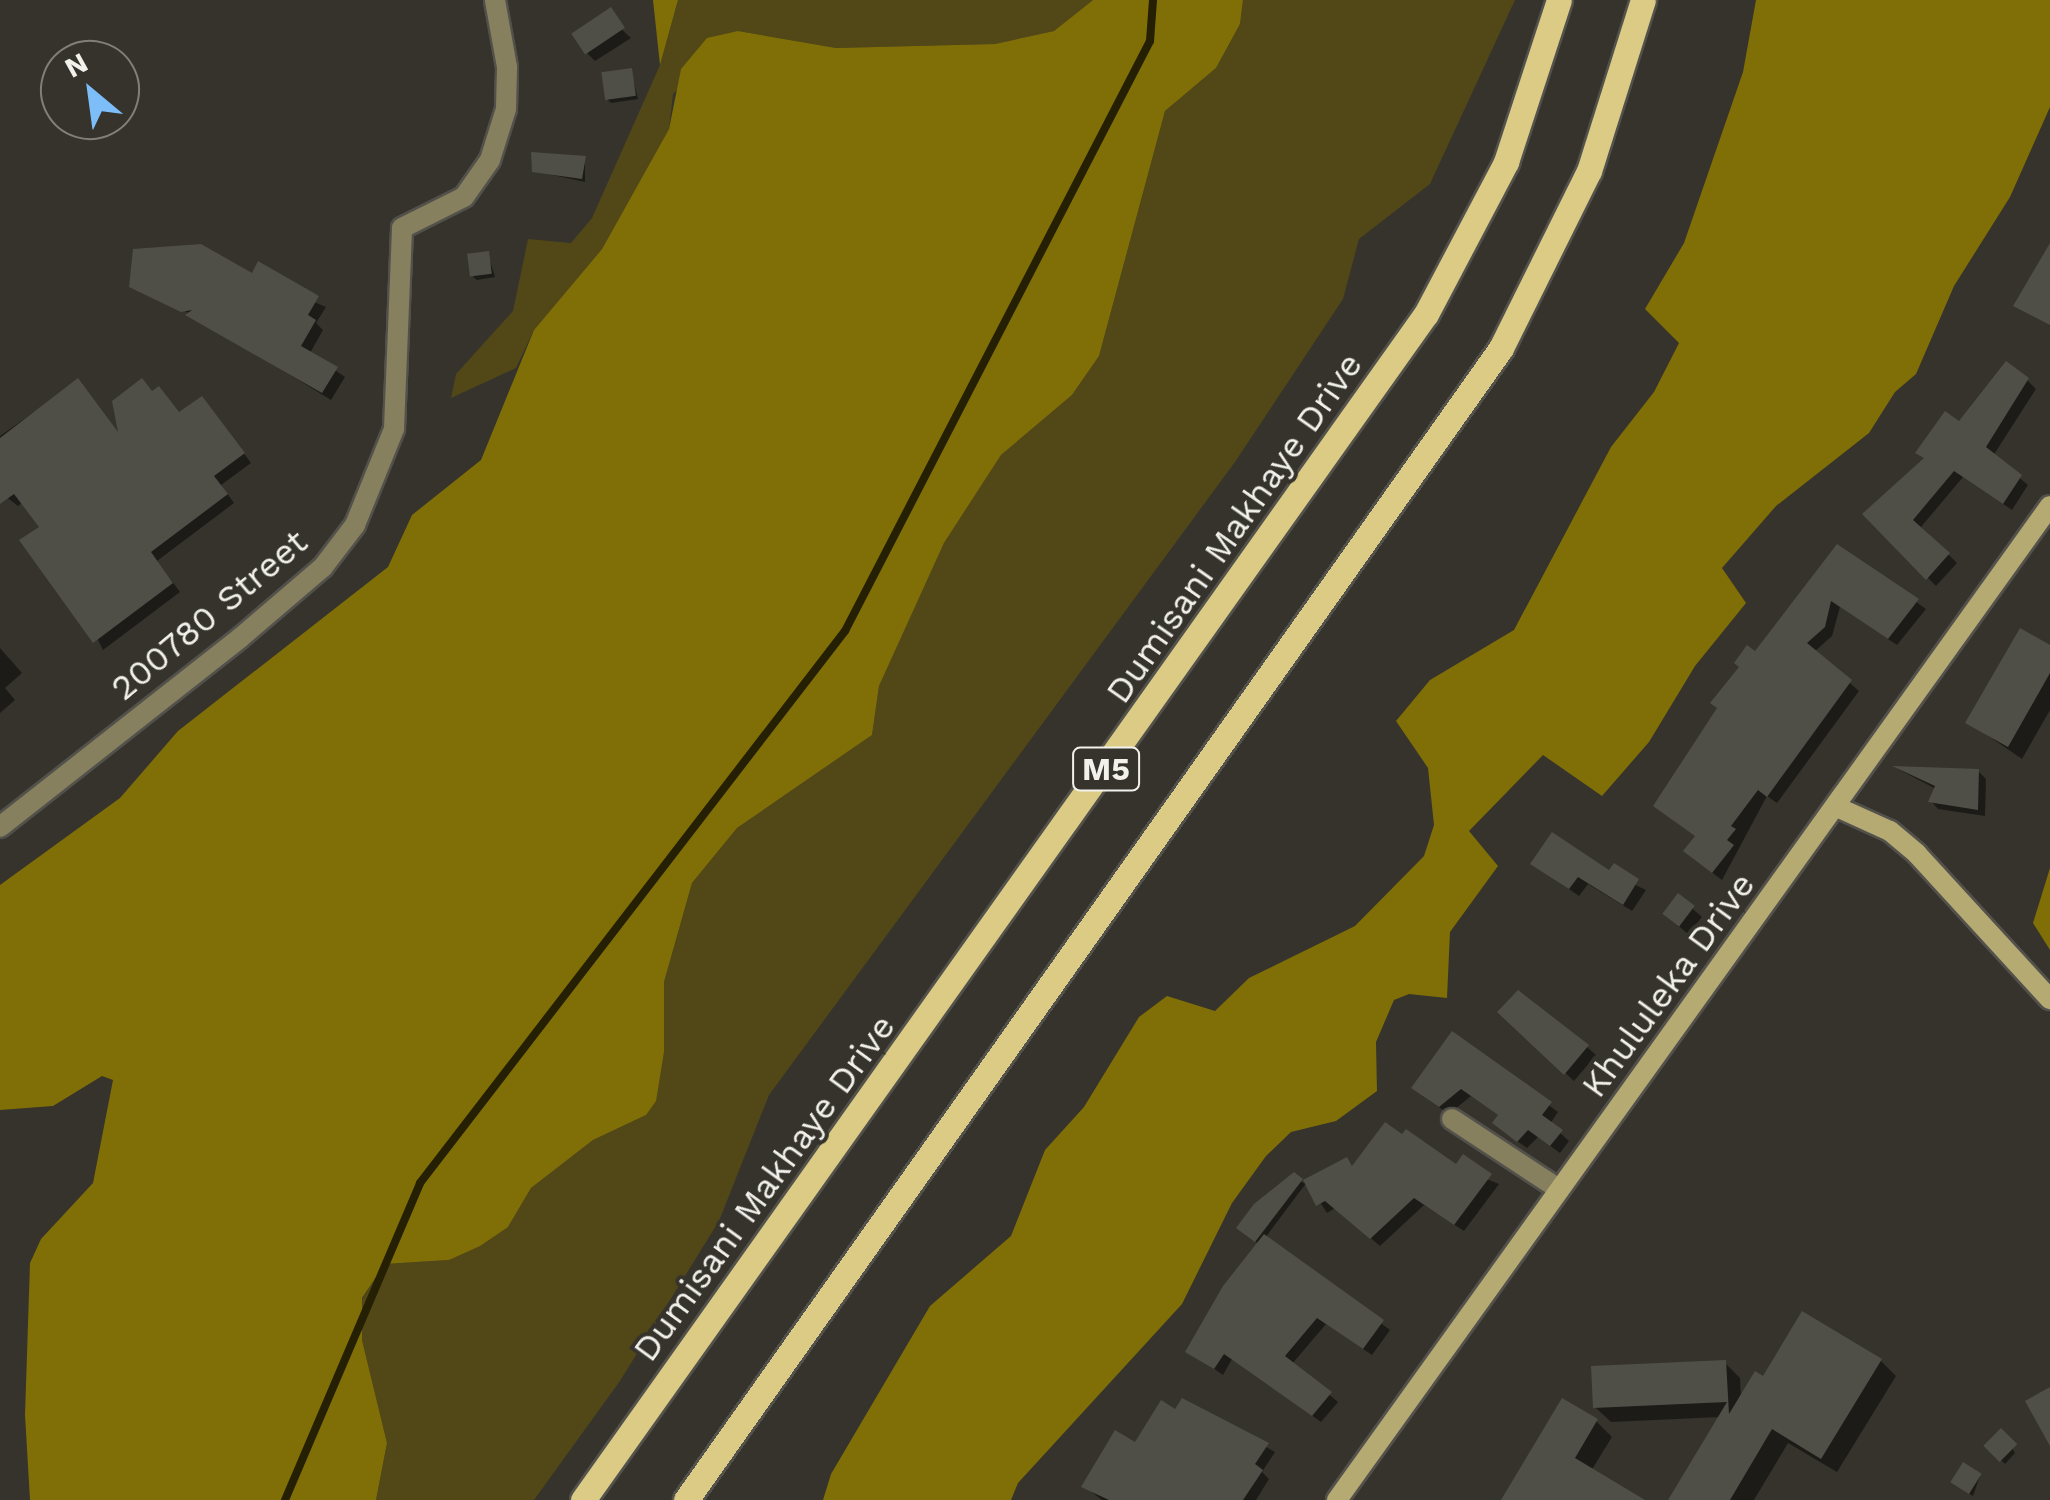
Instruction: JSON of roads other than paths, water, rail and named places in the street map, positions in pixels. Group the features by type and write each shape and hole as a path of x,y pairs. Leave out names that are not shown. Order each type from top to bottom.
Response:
{"main road":[{"name":"Dumisani Makhaye Drive","path":"583,1500 1407,344 1506,162 1559,0"},
{"name":"M5","path":"686,1500 1501,348 1589,170 1643,0"}],"street":[{"name":"200780 Street","path":"0,827 254,626 322,567 355,525 394,429 402,228 464,197 490,160 506,109 508,66 495,0"},
{"name":"Khululeka Drive","path":"1337,1500 1557,1188 1839,808 2050,506"},
{"path":"1839,808 1890,831 1916,854 2050,999"},
{"path":"1452,1119 1557,1188"}],"waterway":[{"path":"285,1500 420,1183 845,631 1150,41 1153,0"}]}
